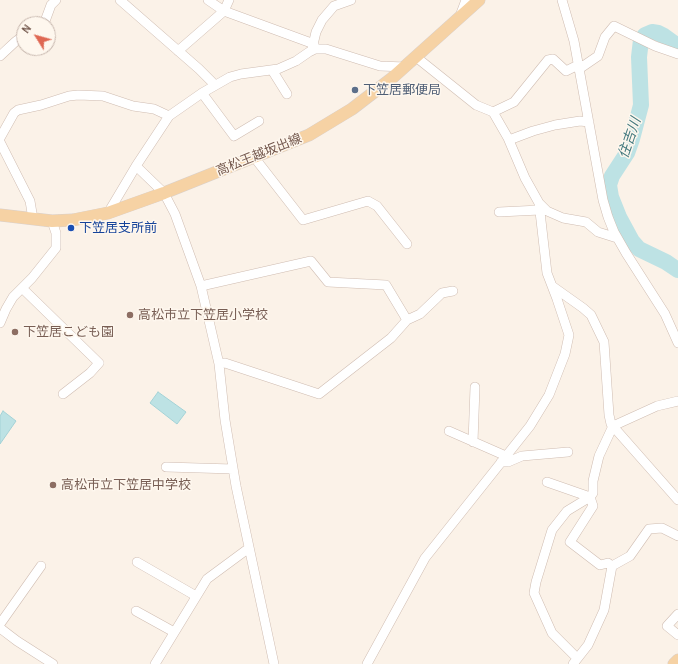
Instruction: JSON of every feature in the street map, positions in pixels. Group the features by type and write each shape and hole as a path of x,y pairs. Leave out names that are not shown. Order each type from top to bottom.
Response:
{"main road":[{"name":"高松王越坂出線","path":"0,215 52,221 73,220 108,214 254,158 309,135 352,109 405,67 479,0"},
{"path":"674,664 678,660"}],"street":[{"path":"47,16 51,5 56,0"},
{"path":"120,0 178,50 214,86"},
{"path":"208,0 224,11 313,47 326,49 380,66 405,67"},
{"path":"178,50 224,11 229,0"},
{"path":"108,214 136,166 169,116 202,93 230,77 278,69 288,65 313,47 316,32 322,20 334,6 351,0"},
{"path":"460,16 466,0"},
{"path":"562,0 574,41 603,200 608,216 617,238 665,314 678,343"},
{"path":"493,112 514,102 548,60 553,59 566,71 579,67 598,56 605,37 614,26 655,46 678,54"},
{"path":"0,56 16,41"},
{"path":"367,664 425,558 530,426 549,395 565,354 569,335 547,273 540,207 524,178 509,140 493,112 476,104 416,57"},
{"path":"272,70 287,94"},
{"path":"202,93 234,136 259,121"},
{"path":"0,138 14,113 18,110 41,105 68,96 103,96 133,106 154,109 169,116"},
{"path":"509,140 555,125 580,121 589,122"},
{"path":"0,142 30,201 33,219"},
{"path":"254,158 303,220 368,201 377,206 407,244"},
{"path":"136,166 164,193 175,214 201,286 219,364 225,420 236,486 274,664"},
{"path":"499,212 540,207 564,218 586,222 598,232 617,238"},
{"path":"0,323 9,303 32,278 56,248 56,233 52,221"},
{"path":"201,286 312,261 328,282 386,285 407,320"},
{"path":"552,286 591,315 604,342 609,415 613,426 678,500"},
{"path":"22,288 99,363 90,374 63,394"},
{"path":"219,364 225,364 319,394 391,338 407,320 420,314 442,293 453,291"},
{"path":"473,442 475,387"},
{"path":"612,566 604,610 588,645 575,661 552,633 534,594 536,582 552,530 567,511 590,497 593,493 593,482 599,456 613,426 657,406 678,401"},
{"path":"448,431 473,442 508,462 522,456 568,452"},
{"path":"166,467 233,468"},
{"path":"547,482 590,497"},
{"path":"590,497 593,506 570,542 600,565 608,563 612,566"},
{"path":"612,566 630,556 649,529 662,528 678,536"},
{"path":"154,664 207,579 249,548"},
{"path":"137,562 196,596"},
{"path":"0,624 41,566"},
{"path":"136,612 174,632"},
{"path":"678,614 667,626 678,635"},
{"path":"0,628 53,664"}],"water":[{"path":"158,392 186,412 177,424 150,403"},
{"path":"3,411 16,421 0,444 0,416"}],"waterway":[{"name":"住吉川","path":"678,46 664,36 652,32 645,35 641,40 639,57 641,105 627,153 612,176 609,185 611,197 619,217 632,241 639,249 666,262 678,270"}],"place":[{"name":"下笠居郵便局","path":"355,90"},
{"name":"下笠居支所前","path":"71,228"},
{"name":"高松市立下笠居小学校","path":"130,315"},
{"name":"下笠居こども園","path":"15,332"},
{"name":"高松市立下笠居中学校","path":"53,485"}]}
